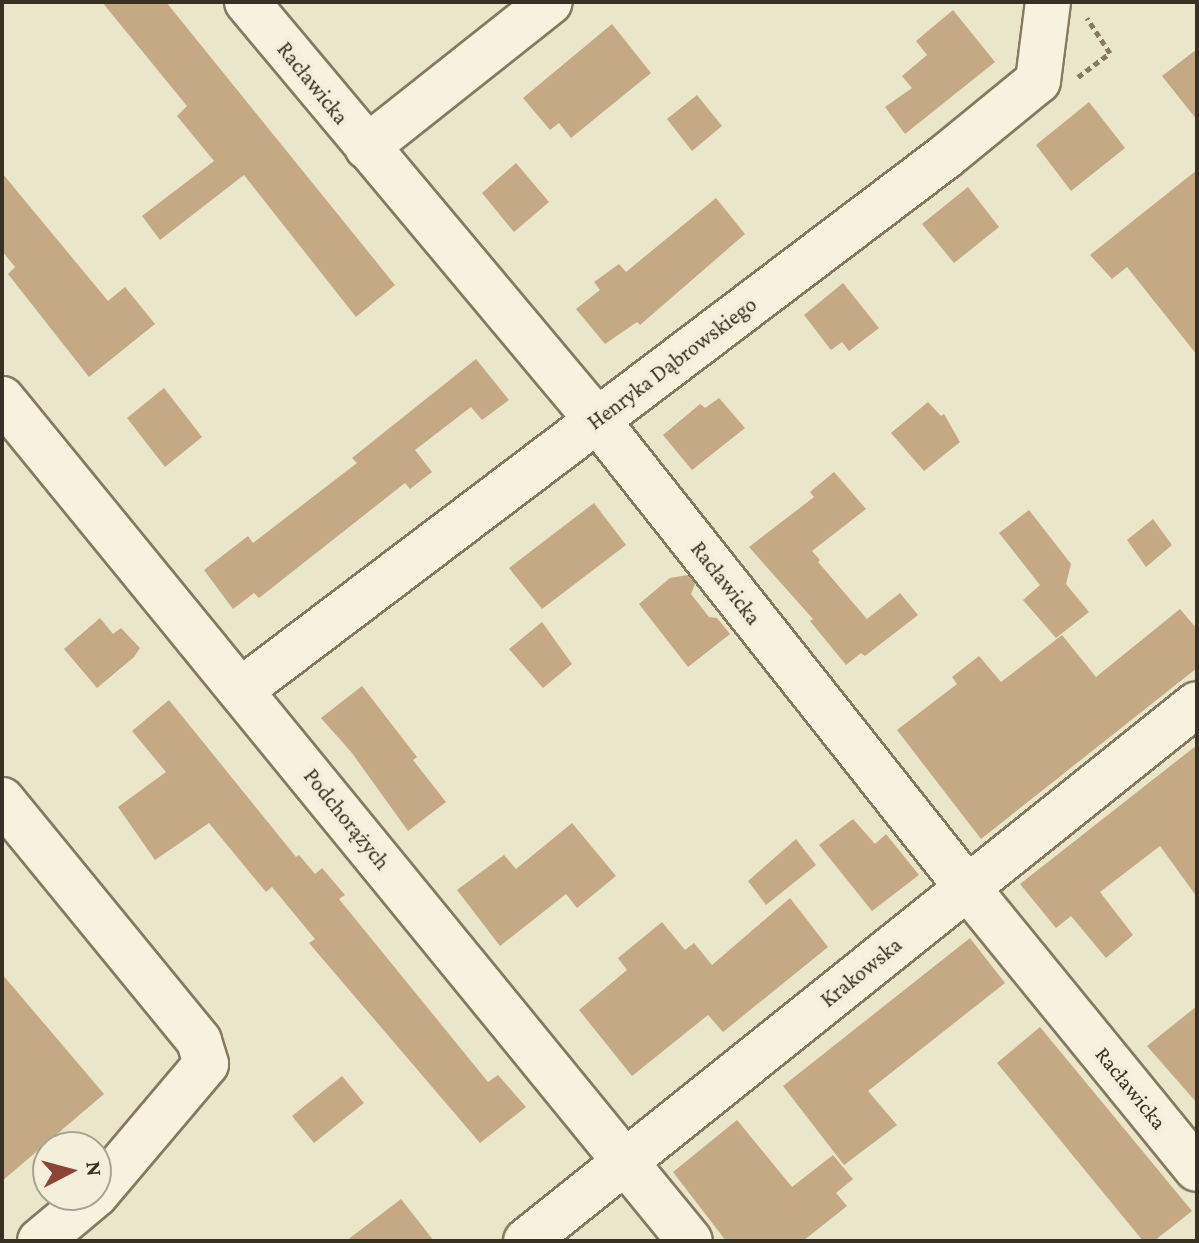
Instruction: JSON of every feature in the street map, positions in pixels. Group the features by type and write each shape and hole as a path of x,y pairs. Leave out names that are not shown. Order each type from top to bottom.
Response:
{"street":[{"name":"Racławicka","path":"247,2 597,420 966,886 1197,1169"},
{"path":"367,147 550,2"},
{"name":"Henryka Dąbrowskiego","path":"241,690 945,157 1038,81 1066,8"},
{"name":"Podchorążych","path":"2,399 690,1241"},
{"name":"Krakowska","path":"526,1241 1197,704"},
{"path":"2,800 199,1041 206,1064 112,1176"},
{"path":"40,1241 77,1211"}],"path":[{"path":"1066,8 1110,53 1074,81"}],"building":[{"path":"102,2 166,2 395,285 356,317 244,175 160,240 142,216 214,161 177,116 187,106"},
{"path":"953,10 995,62 905,134 885,107 912,88 902,76 927,55 916,41"},
{"path":"612,24 651,73 571,138 559,123 550,130 523,98"},
{"path":"1197,49 1197,120 1162,76"},
{"path":"697,95 722,126 692,151 667,119"},
{"path":"1089,102 1125,148 1071,191 1036,145"},
{"path":"516,163 549,202 514,232 482,193"},
{"path":"1197,170 1197,355 1127,267 1112,279 1090,255"},
{"path":"2,173 108,301 125,287 155,324 89,377 8,274 15,267 2,251"},
{"path":"968,187 999,227 954,263 922,224"},
{"path":"716,198 745,234 640,325 637,322 605,344 576,309 600,290 594,282 619,264 626,272"},
{"path":"843,283 879,328 849,351 842,342 831,350 804,315"},
{"path":"476,359 509,400 482,420 471,407 415,450 432,472 410,489 405,483 259,598 254,593 233,609 204,570 248,536 253,543 357,463 352,458"},
{"path":"164,388 202,437 165,467 127,418"},
{"path":"719,398 745,428 692,470 663,435 700,404 705,408"},
{"path":"928,402 941,416 944,414 960,442 924,471 891,433"},
{"path":"834,472 866,509 812,551 820,560 818,562 867,619 900,593 918,615 865,656 861,653 846,665 810,621 813,619 749,547 814,497 810,492"},
{"path":"594,503 626,545 542,609 509,568"},
{"path":"1029,510 1071,564 1066,584 1089,612 1056,638 1023,600 1040,585 999,533"},
{"path":"1153,519 1172,545 1146,567 1127,540"},
{"path":"688,575 695,584 691,594 709,617 717,618 730,634 688,667 639,604 670,578"},
{"path":"1180,609 1197,629 1197,668 981,839 897,730 957,684 952,677 979,656 1001,682 1062,635 1096,677"},
{"path":"100,618 113,634 121,628 140,648 134,657 97,688 64,649"},
{"path":"542,622 572,664 543,688 509,649"},
{"path":"362,686 417,757 413,760 446,802 408,831 352,753 321,718"},
{"path":"169,700 296,857 299,855 315,874 322,868 345,895 339,899 488,1082 498,1075 526,1107 480,1143 309,943 315,939 272,887 266,892 209,823 155,860 118,807 166,772 132,731"},
{"path":"1197,745 1197,897 1160,846 1100,892 1133,935 1106,958 1071,916 1056,928 1020,884"},
{"path":"853,819 875,844 886,834 919,875 872,911 819,845"},
{"path":"572,823 616,876 577,908 566,894 500,946 457,890 504,855 516,869"},
{"path":"796,839 816,865 766,905 748,881"},
{"path":"790,898 828,947 723,1032 708,1015 632,1076 579,1010 627,970 618,958 662,922 685,950 694,943 712,965"},
{"path":"970,938 1005,983 868,1091 897,1125 844,1165 783,1086"},
{"path":"2,974 104,1094 61,1131 32,1131 32,1155 2,1181"},
{"path":"1197,1006 1197,1103 1147,1046"},
{"path":"1040,1027 1192,1211 1154,1241 1143,1241 997,1063"},
{"path":"342,1076 364,1103 314,1143 292,1116"},
{"path":"737,1120 792,1187 833,1155 853,1179 836,1193 847,1206 803,1241 726,1241 673,1172"},
{"path":"401,1199 434,1241 346,1241"}]}
